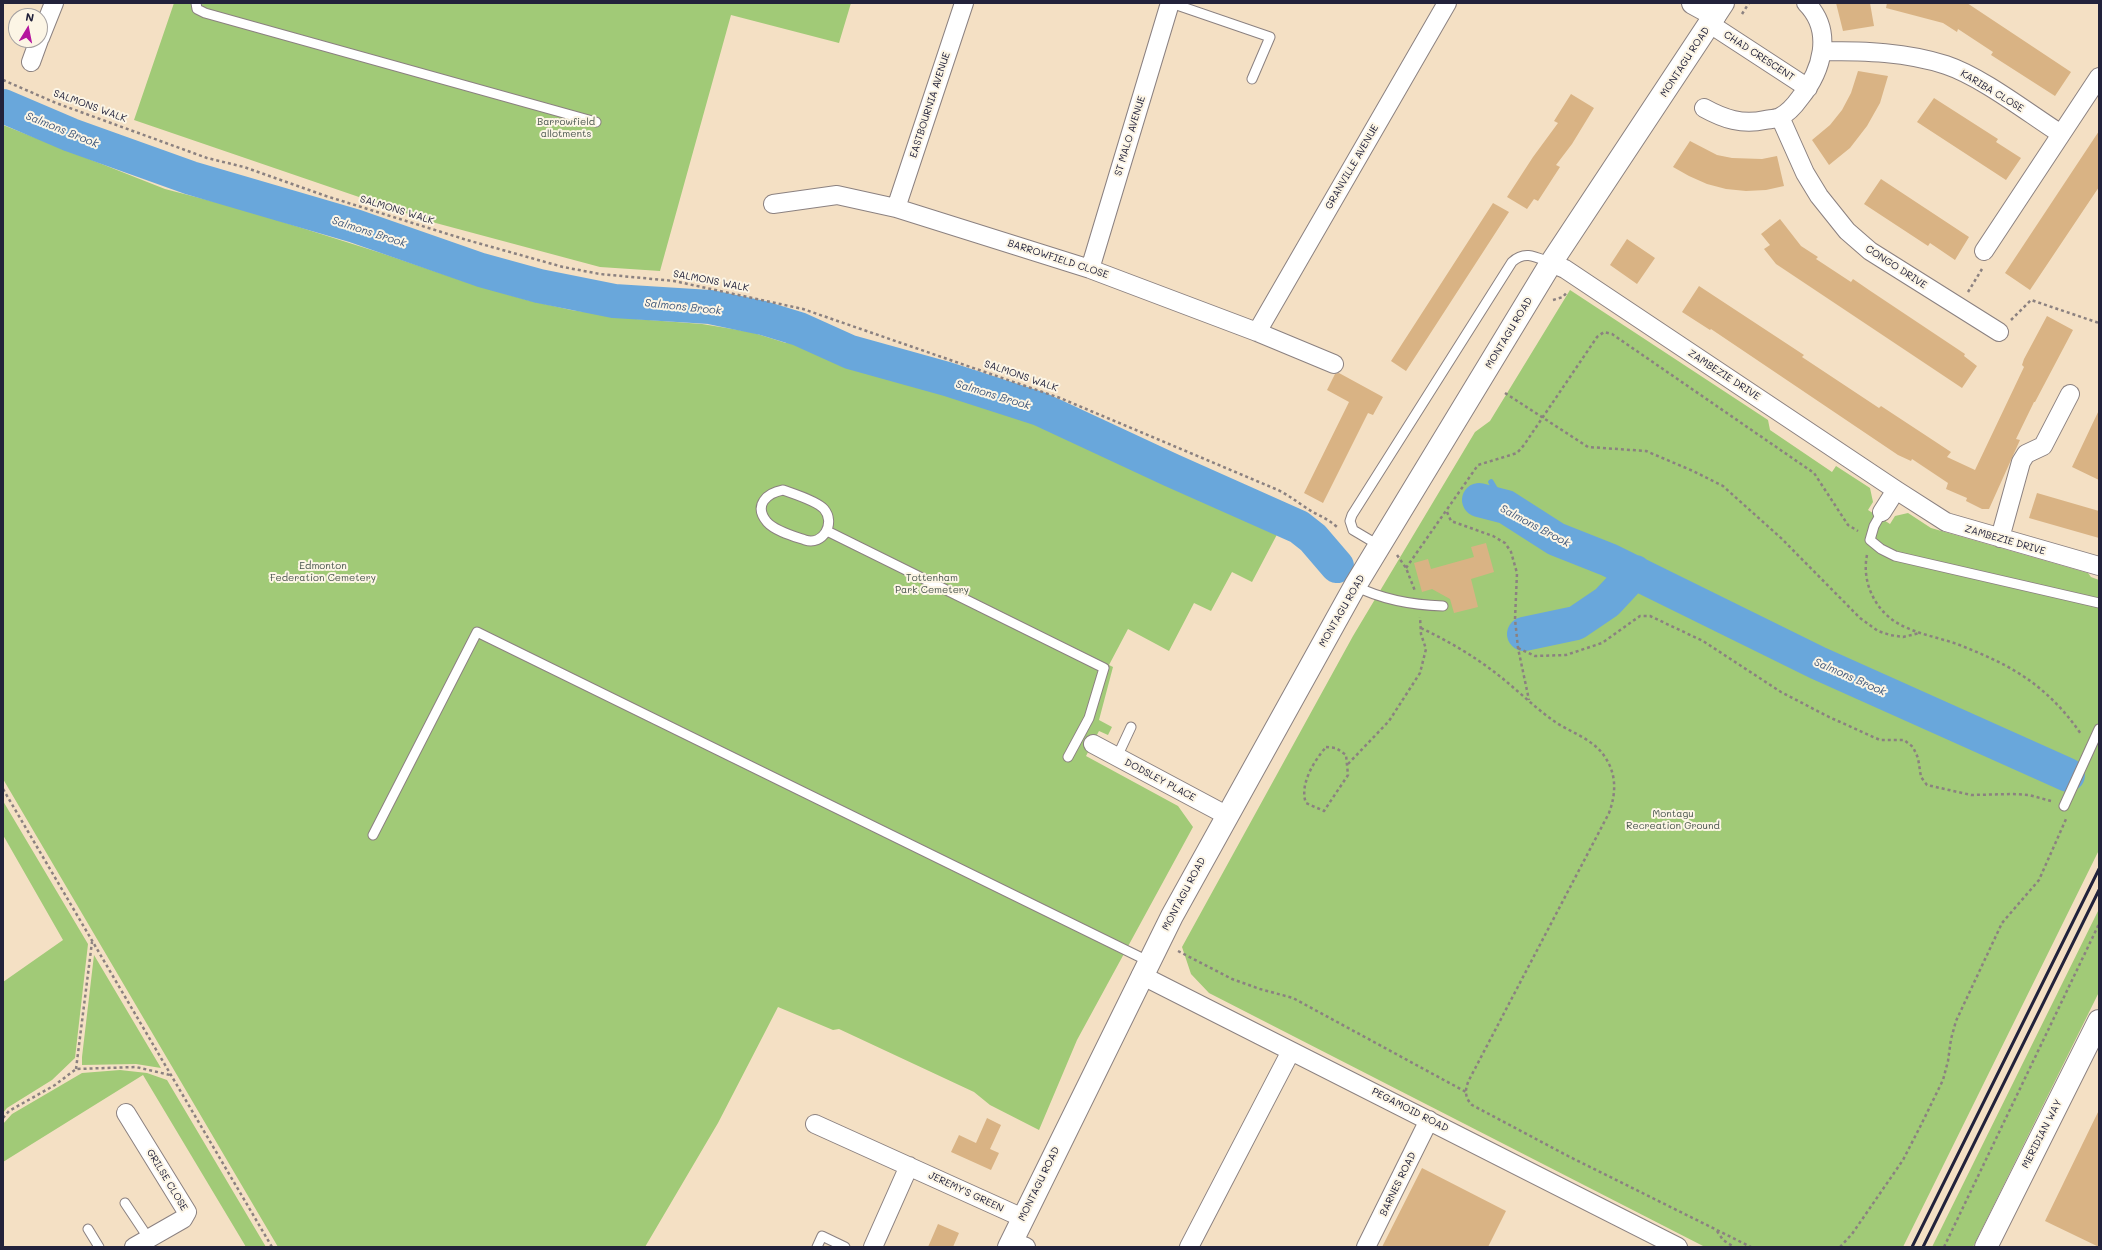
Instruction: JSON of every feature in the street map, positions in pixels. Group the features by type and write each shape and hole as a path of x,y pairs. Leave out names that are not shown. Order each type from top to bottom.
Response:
{"main road":[{"path":"1693,3 1716,14"},
{"name":"MONTAGU ROAD","path":"1015,1245 1023,1218 1145,968 1226,815 1355,586 1388,550 1551,263 1716,14"},
{"name":"MERIDIAN WAY","path":"1986,1247 2099,1021"}],"street":[{"path":"48,18 54,3"},
{"name":"EASTBOURNIA AVENUE","path":"896,208 964,3"},
{"name":"ST MALO AVENUE","path":"1090,269 1171,3"},
{"name":"GRANVILLE AVENUE","path":"1256,332 1447,3"},
{"path":"1704,108 1720,117 1742,123 1780,117 1793,107 1808,88 1819,68 1823,51 1817,21 1806,3"},
{"name":"CHAD CRESCENT","path":"1716,14 1808,88"},
{"path":"31,62 36,48"},
{"name":"KARIBA CLOSE","path":"1823,51 1903,54 1948,66 1972,78 2061,134"},
{"path":"1984,251 2099,77"},
{"name":"CONGO DRIVE","path":"1780,117 1805,173 1819,196 1847,231 1870,251 1999,332"},
{"name":"BARROWFIELD CLOSE","path":"773,204 837,195 896,208 1090,269 1256,332 1334,364"},
{"name":"ZAMBEZIE DRIVE","path":"1551,263 1571,273 1946,522 2099,566"},
{"path":"2000,538 2022,462 2026,454 2043,446 2070,394"},
{"path":"1882,512 1896,490"},
{"name":"DODSLEY PLACE","path":"1086,740 1226,815"},
{"name":"PEGAMOID ROAD","path":"1145,968 1291,1051 1678,1247"},
{"path":"1189,1247 1291,1051"},
{"name":"GRILSE CLOSE","path":"126,1113 188,1212 183,1219 142,1243"},
{"name":"BARNES ROAD","path":"1366,1247 1429,1120"},
{"name":"JEREMY'S GREEN","path":"816,1124 1023,1218"},
{"path":"873,1247 909,1166"}],"lane":[{"path":"196,3 197,10 205,14 596,122"},
{"path":"1171,3 1270,37 1252,79"},
{"path":"1388,550 1353,530 1350,521 1352,515 1512,262 1518,256 1527,254 1551,263"},
{"path":"783,490 804,498 824,509 830,523 827,531 823,537 808,541 786,533 767,522 761,508 763,500 768,494 783,490"},
{"path":"1882,512 1874,526 1870,540 1881,549 1895,556 2099,603"},
{"path":"827,531 1104,668 1089,718 1086,740 1068,756"},
{"path":"1355,586 1376,596 1418,605 1443,606"},
{"path":"373,835 477,632 1145,968"},
{"path":"1117,757 1131,727"},
{"path":"2064,806 2099,729"},
{"path":"125,1203 142,1243"},
{"path":"88,1229 99,1247"},
{"path":"816,1247 822,1236 845,1247"}],"path":[{"path":"1741,15 1749,3"},
{"name":"SALMONS WALK","path":"3,80 56,103 207,158 244,167 326,196 467,240 563,267 600,274 674,281 803,310 1060,398 1278,490 1294,498 1305,507 1325,517 1339,528 1353,530"},
{"path":"1958,306 1990,258 1984,251"},
{"path":"1999,332 2031,300 2099,323"},
{"path":"1406,568 1447,512 1449,505 1478,465 1517,453 1597,337 1604,332 1608,332 1814,473 1848,524 1870,540 1864,567 1866,581 1872,596 1881,609 1891,618 1904,627 1987,656 2015,671 2042,689 2062,709 2091,747"},
{"path":"1504,393 1588,447 1646,450 1723,486 1782,540 1860,618 1878,631 1890,635 1903,637 1914,636 1921,633"},
{"path":"1447,512 1451,521 1493,536 1505,543 1511,552 1516,573 1515,619 1518,648 1529,701"},
{"path":"1348,764 1343,751 1326,747 1320,754 1304,784 1303,797 1306,803 1324,811 1348,775 1348,764 1389,721 1420,673 1426,649 1413,582 1406,568 1388,550"},
{"path":"1518,648 1535,656 1566,655 1602,643 1640,616 1650,616 1703,640 1781,692 1829,717 1880,740 1904,740 1913,747 1918,758 1921,777 1927,785 1971,795 2014,794 2047,800"},
{"path":"1421,628 1470,654 1552,720 1597,748 1605,756 1614,778 1613,802 1469,1080 1466,1092 1468,1100 1472,1105 1568,1156 1612,1176 1751,1247"},
{"path":"3,789 272,1247"},
{"path":"1840,1247 1852,1234 1903,1160 1921,1125 1943,1080 1948,1061 1950,1039 1956,1021 2002,923 2039,880 2070,810 2064,806"},
{"path":"1944,1247 2099,924"},
{"path":"76,1069 92,942"},
{"path":"1176,949 1232,979 1292,998 1466,1092"},
{"path":"3,1118 9,1111 55,1084 76,1069 136,1067 171,1076"},
{"path":"1716,1230 1723,1240 1734,1247"}],"green space":[{"name":"Barrowfield allotments","path":"174,3 851,3 839,43 731,15 660,271 600,267 432,222 134,120"},
{"name":"Edmonton Federation Cemetery","path":"3,125 165,189 242,209 381,253 472,284 527,300 571,310 636,319 702,324 751,332 786,343 792,332 849,357 920,375 1035,412 1282,525 1252,582 1232,572 1211,611 1194,603 1169,651 1128,629 1109,665 1113,667 1099,720 1112,727 1108,735 1099,731 1086,756 1178,806 1193,827 1077,1040 1039,1130 990,1105 974,1092 839,1029 833,1030 778,1007 718,1123 645,1247 278,1247 3,779"},
{"name":"Montagu Recreation Ground","path":"1570,290 1768,420 1770,430 1832,472 1836,466 1870,488 1873,502 1868,510 1890,524 1895,516 1908,513 1931,528 2088,573 2091,577 2099,580 2099,850 1903,1247 1705,1247 1209,993 1191,974 1182,947 1353,636 1475,432 1490,421"},
{"path":"3,801 88,944 75,1058 52,1080 7,1108 3,1113 3,982 63,940 3,835"},
{"path":"2099,909 2099,992 1973,1247 1932,1247"},
{"path":"94,955 161,1068 136,1064 82,1065"},
{"path":"120,1070 147,1073 167,1080 266,1247 246,1247 143,1075 3,1162 3,1124 12,1114 82,1073"}],"building":[{"path":"1836,3 1870,3 1874,26 1843,31"},
{"path":"1887,3 1967,3 2071,72 2055,96 1991,55 1993,52 1958,29 1957,32 1943,23 1886,8"},
{"path":"1858,71 1888,76 1880,103 1867,126 1850,148 1829,165 1812,140 1830,125 1842,110 1851,93"},
{"path":"1571,94 1594,108 1572,144 1556,165 1560,167 1538,201 1534,199 1527,209 1507,197 1533,157 1558,123 1554,121"},
{"path":"1934,98 1998,139 1996,142 2021,158 2006,180 1917,122"},
{"path":"2099,131 2099,187 2030,290 2005,273"},
{"path":"1690,141 1717,155 1732,158 1762,159 1777,156 1784,186 1766,190 1746,191 1726,189 1707,184 1689,176 1673,167"},
{"path":"1881,179 1969,237 1955,260 1930,243 1928,246 1864,204"},
{"path":"1493,203 1509,212 1406,371 1391,361"},
{"path":"1780,219 1801,246 1818,257 1816,259 1851,282 1853,279 1965,354 1964,356 1977,366 1962,388 1776,264 1764,249 1770,245 1761,234"},
{"path":"1627,239 1655,258 1637,284 1610,265"},
{"path":"1699,286 1804,355 1802,357 1879,408 1881,406 1951,452 1947,457 1975,470 2024,367 2022,365 2024,359 2047,316 2073,330 2016,439 2020,440 1989,509 1982,509 1966,501 1967,498 1946,489 1948,483 1912,459 1911,461 1898,455 1711,329 1710,330 1682,312"},
{"path":"1339,373 1383,397 1373,415 1368,413 1323,503 1304,493 1349,402 1327,390 1335,374"},
{"path":"2099,410 2099,480 2072,467"},
{"path":"2037,493 2099,511 2099,538 2029,518"},
{"path":"1486,543 1494,572 1471,579 1478,607 1454,613 1450,599 1432,589 1422,592 1414,563 1428,559 1431,569 1474,557 1471,547"},
{"path":"2099,1110 2099,1247 2045,1221"},
{"path":"987,1118 1001,1125 990,1149 999,1153 991,1170 951,1152 959,1135 976,1143"},
{"path":"1422,1168 1506,1211 1488,1247 1382,1247"},
{"path":"938,1224 959,1233 953,1247 928,1247"}],"waterway":[{"name":"Salmons Brook","path":"3,106 71,135 191,178 355,226 481,270 539,286 614,301 710,307 763,318 799,329 850,352 947,379 1040,409 1299,527 1313,538 1337,566"},
{"path":"1491,482 1506,507"},
{"name":"Salmons Brook","path":"1479,500 1506,507 1556,539 1609,560 1818,663 2068,775"},
{"name":"Salmons Brook","path":"1524,634 1576,623 1607,602 1635,572"}],"railway":[{"path":"1912,1247 2099,869"},
{"path":"1923,1247 2099,890"}],"park label":[{"name":"Tottenham Park Cemetery","path":"932,584"}]}
